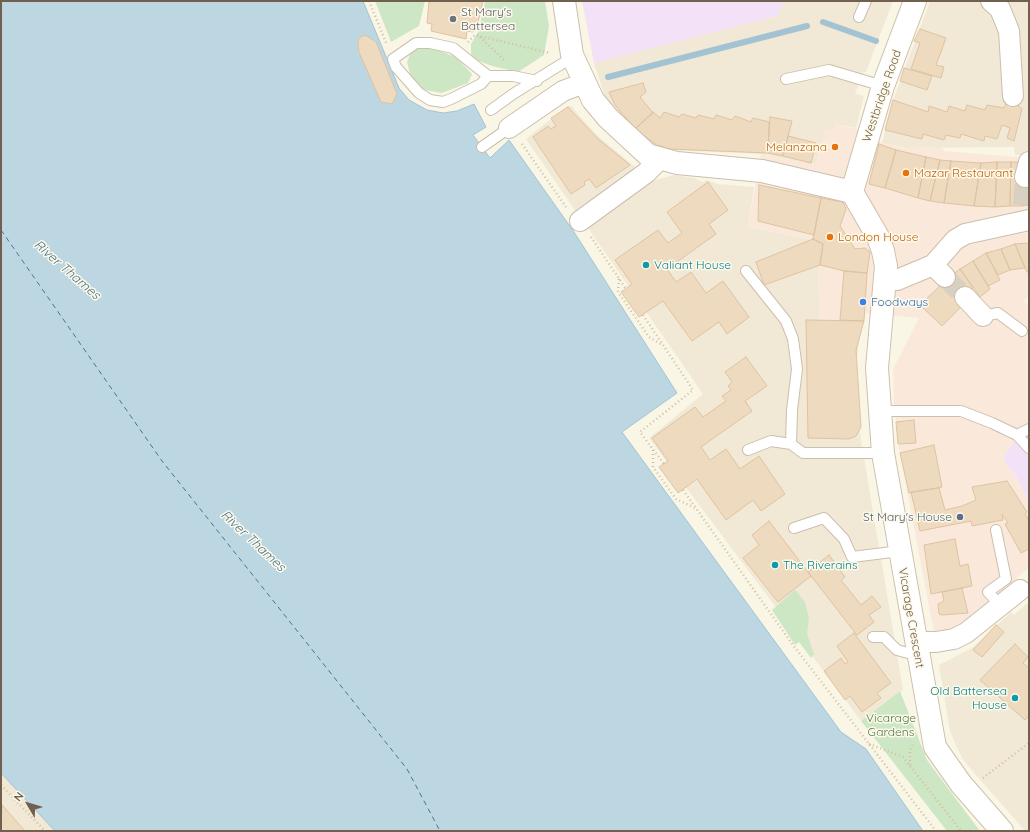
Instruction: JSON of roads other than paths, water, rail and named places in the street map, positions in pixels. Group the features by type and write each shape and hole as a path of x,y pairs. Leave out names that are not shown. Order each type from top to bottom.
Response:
{"main road":[{"path":"564,1 573,56 593,100 608,118 648,155 677,163 762,171 852,192"},
{"name":"Westbridge Road","path":"852,192 883,86 915,1"},
{"name":"Vicarage Crescent","path":"852,192 878,237 886,266 877,368 883,453 935,747 967,791 1002,831"}],"street":[{"path":"991,1 1000,9 1009,31 1013,96"},
{"path":"515,134 563,91 584,83"},
{"path":"580,221 646,173 660,159"},
{"path":"885,279 897,280 939,271 955,240 965,234 1025,216"},
{"path":"965,297 983,316"},
{"path":"917,647 954,639 966,633 1000,605 1025,588"}],"lane":[{"path":"859,17 866,1"},
{"path":"488,76 481,84 451,99 443,102 430,100 419,93 396,67 393,59 416,43 430,43 452,48 488,76 513,76 537,80"},
{"path":"491,110 513,94 573,56"},
{"path":"786,79 829,70 883,86"},
{"path":"482,147 515,134"},
{"path":"746,271 786,321 793,339 797,369 792,410 791,444"},
{"path":"983,316 998,313 1022,331"},
{"path":"879,411 961,411 992,422 1017,435 1029,448"},
{"path":"1017,435 1029,429"},
{"path":"748,450 771,441 791,444 803,453 883,453"},
{"path":"794,528 824,518 844,539 852,557 900,551"},
{"path":"996,530 1006,579 988,592 1000,605"},
{"path":"873,636 884,637 897,650 908,653 917,647"}],"water":[{"name":"River Thames","path":"1,1 363,1 399,88 409,100 427,110 443,113 457,111 474,104 486,127 473,135 490,158 509,140 574,232 677,393 622,432 841,732 866,749 923,831 55,831 1,773"}],"waterway":[{"path":"823,22 876,41"},
{"path":"608,77 807,26"}],"tunnel":[{"path":"1023,205 1025,177"},
{"path":"945,277 965,297"}],"place":[{"name":"St Mary's Battersea","path":"453,19"},
{"name":"Melanzana","path":"835,147"},
{"name":"Mazar Restaurant","path":"906,173"},
{"name":"London House","path":"830,237"},
{"name":"Valiant House","path":"646,265"},
{"name":"Foodways","path":"863,302"},
{"name":"St Mary's House","path":"960,517"},
{"name":"The Riverains","path":"775,565"},
{"name":"Old Battersea House","path":"1015,698"}],"park label":[{"name":"Vicarage Gardens","path":"891,725"}]}
